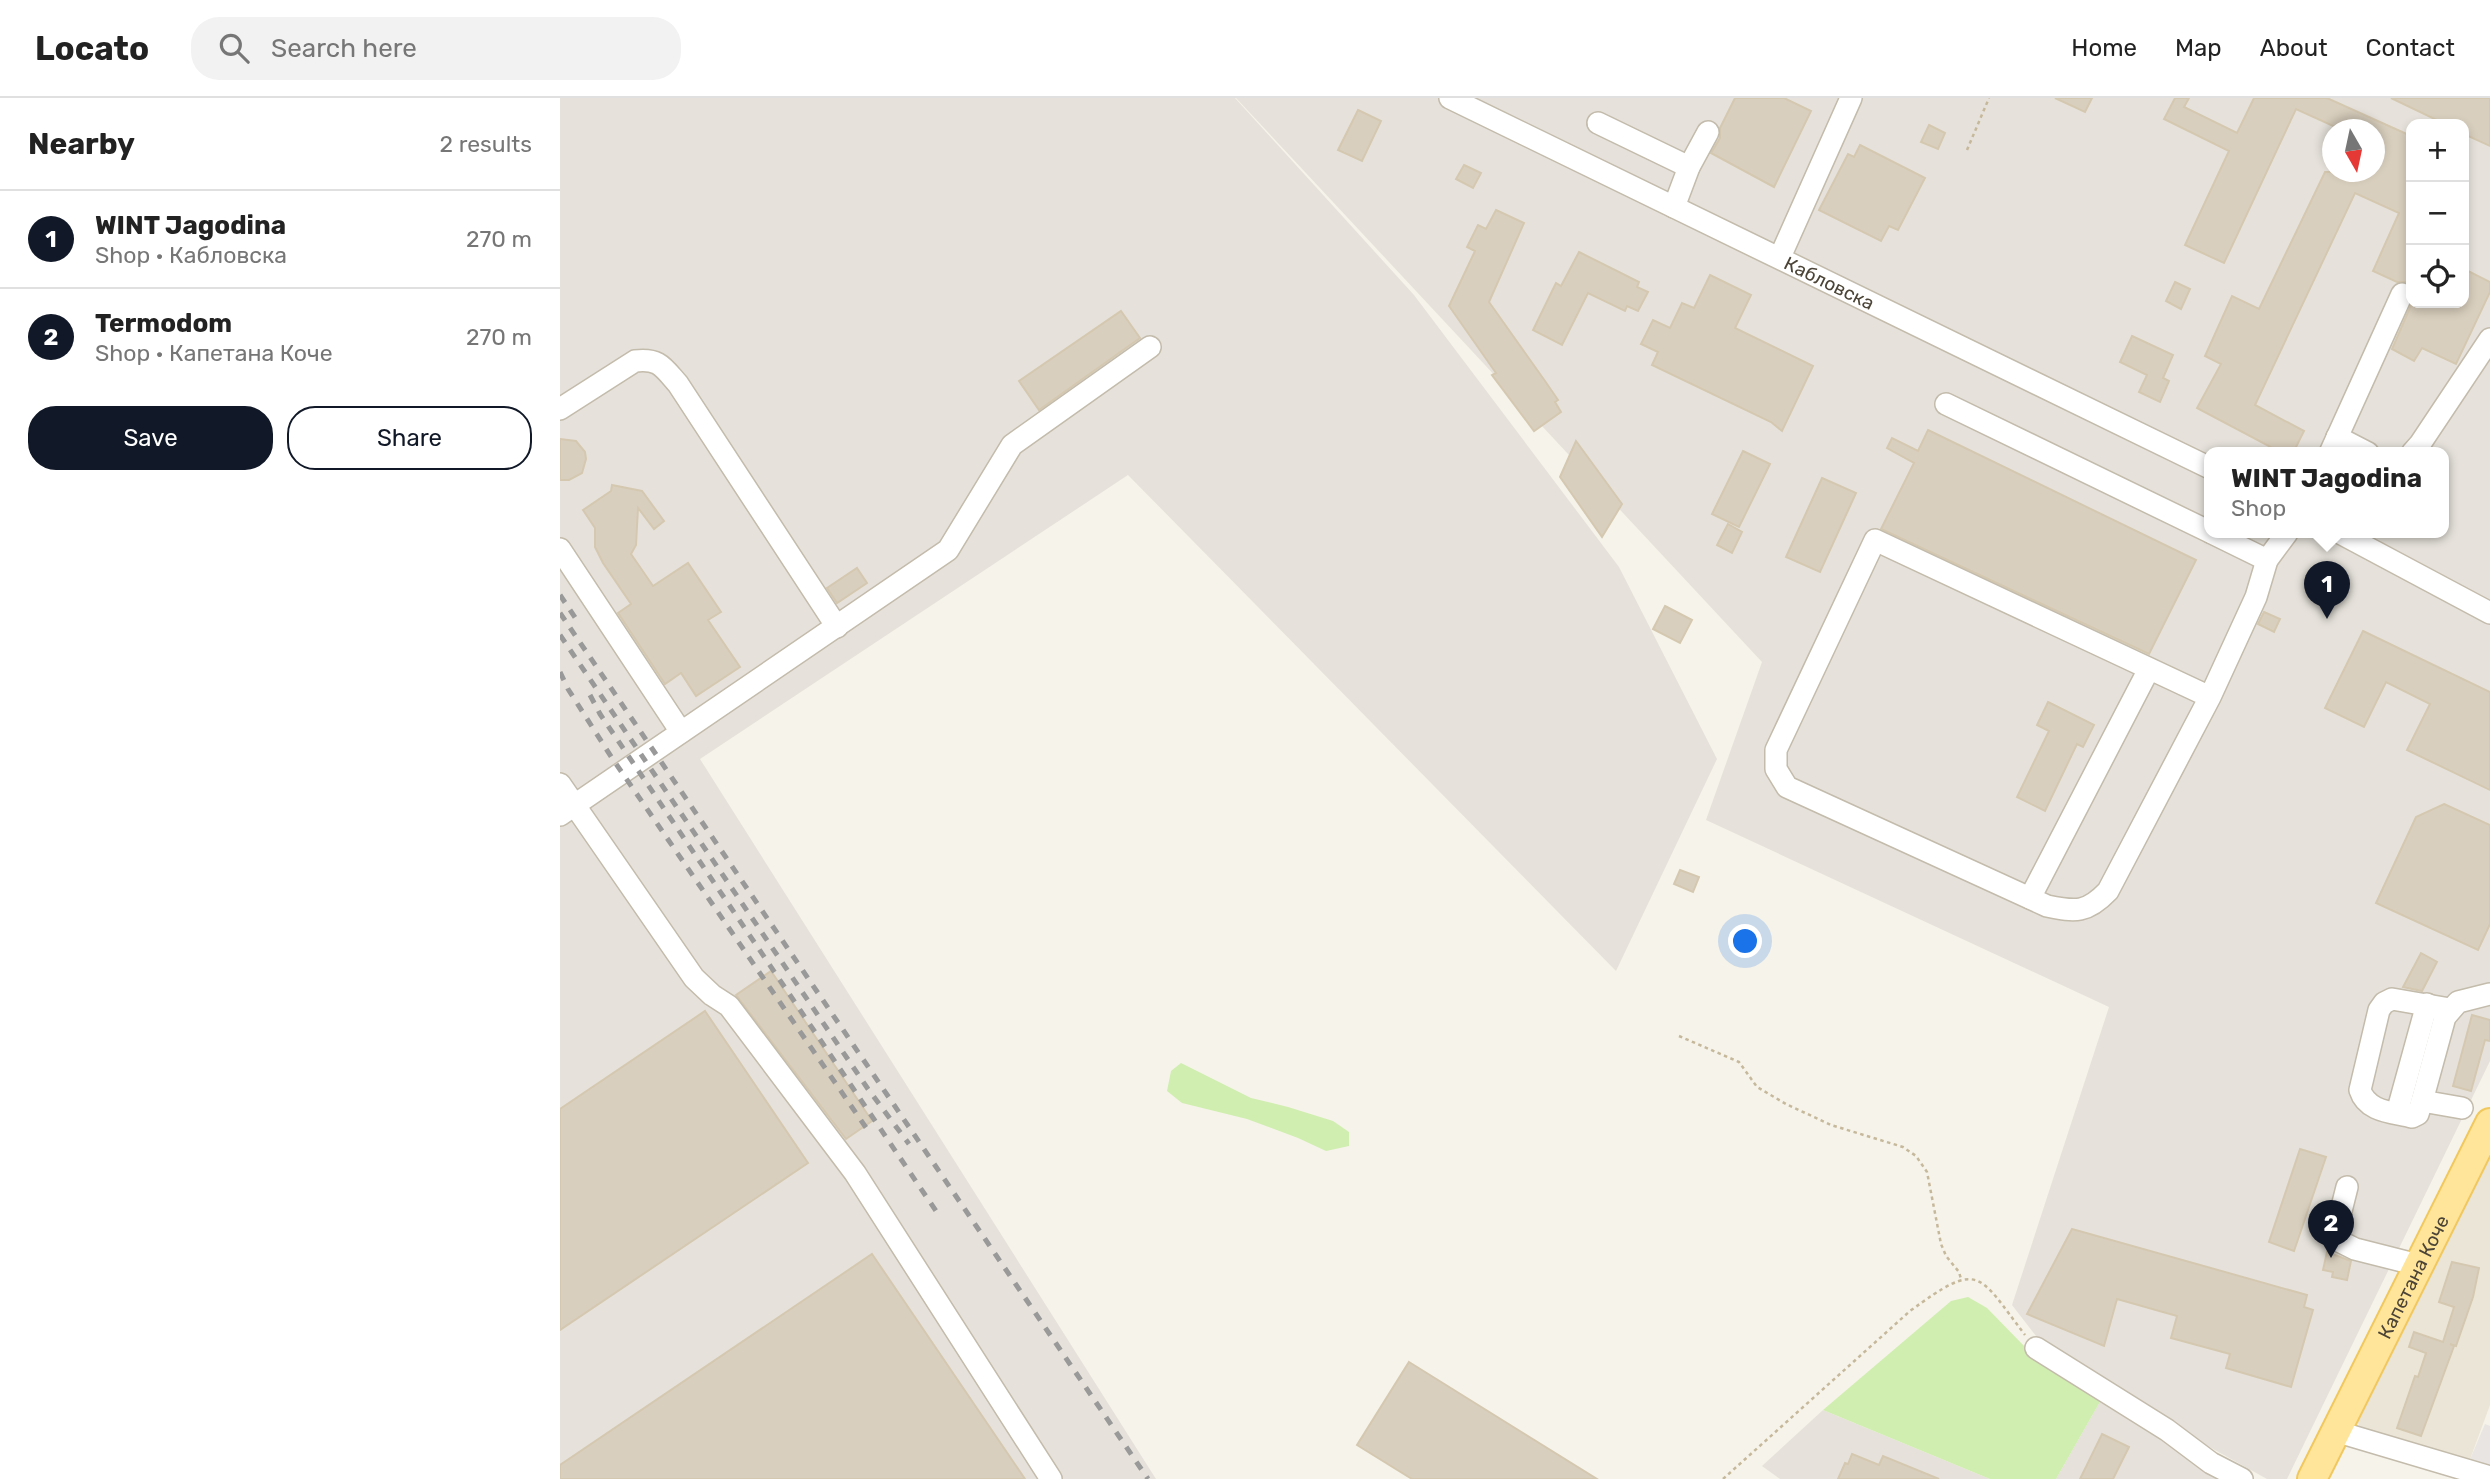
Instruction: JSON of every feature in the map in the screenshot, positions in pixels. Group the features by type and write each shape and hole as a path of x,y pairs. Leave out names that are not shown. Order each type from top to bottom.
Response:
{"main road":[{"name":"Капетана Коче","path":"2312,1479 2490,1123"}],"street":[{"name":"Кабловска","path":"1450,98 2204,465"},
{"path":"1780,257 1851,98"},
{"path":"1598,123 1689,167"},
{"path":"1674,206 1689,167 1708,132"},
{"path":"2334,445 2402,294"},
{"path":"2417,447 2490,339"},
{"path":"567,810 948,550 1012,445 1150,347"},
{"path":"560,409 635,361 659,363 678,384 837,626"},
{"path":"1946,404 2204,530"},
{"path":"2221,538 2267,560"},
{"path":"2210,697 1875,540 1776,750 1776,769 1787,787 2047,906 2074,911 2095,905 2108,891 2210,697 2256,597 2267,560 2283,538"},
{"path":"2349,538 2490,613"},
{"path":"560,549 681,732"},
{"path":"2030,898 2149,669"},
{"path":"560,783 567,810 694,978 729,1006 855,1173 1051,1479"},
{"path":"2451,1009 2392,999 2384,1003 2379,1010 2360,1090 2363,1100 2373,1108 2412,1117 2418,1114 2445,1017 2458,1002 2490,994"},
{"path":"2397,1113 2427,1004"},
{"path":"2422,1101 2462,1108"},
{"path":"2347,1187 2336,1231 2341,1242 2355,1249 2418,1265"},
{"path":"2036,1349 2168,1430 2211,1463 2242,1479"},
{"path":"2335,1431 2490,1478"}],"path":[{"path":"1968,150 1989,98"},
{"path":"1679,1036 1739,1062 1757,1087 1786,1104 1831,1125 1903,1147 1916,1156 1927,1172 1941,1244 1961,1279"},
{"path":"1723,1479 1910,1311 1940,1289 1961,1279 1977,1279 1988,1286 2036,1349"}],"shaded area":[{"path":"560,98 1235,98 1414,295 1619,567 1717,759 1616,971 1128,475 700,759 1156,1479 560,1479"},
{"path":"1236,98 2490,98 2490,1061 2287,1479 2267,1479 2197,1440 2043,1345 2012,1305 2109,1007 1706,820 1762,662"},
{"path":"2490,1158 2490,1405 2469,1462 2361,1430 2355,1416"},
{"path":"2101,1400 2232,1479 2056,1479"},
{"path":"1823,1410 1990,1479 1780,1479 1762,1466"},
{"path":"2485,1424 2490,1426 2490,1467 2469,1462"}],"green space":[{"path":"1181,1063 1251,1098 1333,1121 1349,1132 1349,1146 1326,1151 1247,1119 1182,1103 1167,1091 1171,1071"},
{"path":"1968,1297 1987,1308 2026,1348 2101,1400 2056,1479 1990,1479 1823,1410 1951,1301"}],"building":[{"path":"1735,98 1784,98 1811,111 1774,187 1711,153 1720,138 1720,128"},
{"path":"2055,98 2092,98 2085,112"},
{"path":"2175,98 2189,98 2184,107 2237,133 2254,98 2327,98 2373,119 2322,121 2296,109 2224,263 2185,245 2229,151 2164,119"},
{"path":"2391,98 2490,98 2490,146 2469,136 2469,119 2435,119"},
{"path":"1358,110 1381,121 1362,161 1338,150"},
{"path":"2385,124 2406,134 2406,282 2397,282 2373,271 2399,213 2355,193 2255,405 2304,431 2296,447 2271,447 2197,408 2221,364 2205,356 2232,296 2259,309 2322,178 2322,182 2385,182"},
{"path":"1929,125 1945,133 1938,149 1921,142"},
{"path":"1860,145 1925,178 1898,230 1889,226 1881,241 1819,210 1848,154 1854,157"},
{"path":"1464,165 1481,173 1473,188 1456,179"},
{"path":"1496,210 1524,223 1489,302 1558,400 1555,402 1561,412 1534,431 1492,375 1496,373 1449,306 1475,251 1467,247 1478,225 1486,229"},
{"path":"1579,252 1639,282 1637,287 1648,292 1638,311 1627,306 1625,311 1588,293 1562,345 1533,330 1556,283 1561,286"},
{"path":"2469,272 2490,282 2490,292 2456,364 2422,348 2414,361 2392,349 2410,308 2469,308"},
{"path":"1710,275 1751,295 1735,328 1813,366 1782,431 1771,422 1652,365 1658,352 1641,344 1653,320 1670,328 1682,303 1694,308"},
{"path":"2175,282 2190,289 2181,309 2166,301"},
{"path":"1121,311 1140,338 1039,410 1019,381"},
{"path":"2132,336 2173,355 2163,378 2169,381 2160,402 2139,392 2147,375 2120,362"},
{"path":"1928,430 2196,560 2149,654 1881,529 1914,463 1887,448 1892,438 1918,451"},
{"path":"560,439 576,441 585,452 582,473 569,480 560,480"},
{"path":"1576,441 1622,504 1602,537 1560,477"},
{"path":"1743,451 1770,464 1739,527 1712,514"},
{"path":"1822,478 1856,493 1820,572 1786,557"},
{"path":"612,485 642,491 664,521 654,529 638,508 636,545 631,554 653,586 688,563 721,612 708,620 740,667 696,696 681,673 665,684 618,613 631,604 603,563 595,547 595,528 583,510 611,491"},
{"path":"1728,524 1742,532 1732,553 1717,545"},
{"path":"857,568 867,583 837,603 827,588"},
{"path":"1665,606 1692,620 1680,643 1653,629"},
{"path":"2264,612 2280,619 2274,632 2258,624"},
{"path":"2363,631 2490,692 2490,790 2407,750 2430,704 2386,682 2364,727 2325,708"},
{"path":"2048,702 2094,725 2083,747 2077,744 2045,811 2017,797 2049,731 2037,725"},
{"path":"2444,804 2490,825 2490,924 2478,950 2376,903 2416,817"},
{"path":"1680,870 1699,877 1693,892 1674,884"},
{"path":"2421,953 2437,962 2422,991 2403,987"},
{"path":"771,971 872,1121 846,1139 736,995"},
{"path":"705,1011 808,1163 560,1330 560,1109"},
{"path":"2472,1015 2490,1020 2490,1041 2485,1040 2471,1091 2453,1086"},
{"path":"2300,1149 2326,1157 2294,1251 2269,1242"},
{"path":"2072,1229 2307,1295 2304,1307 2313,1310 2291,1387 2226,1368 2230,1354 2171,1338 2177,1316 2117,1299 2104,1346 2027,1314"},
{"path":"2327,1252 2351,1261 2347,1280 2332,1277 2333,1272 2323,1270"},
{"path":"872,1254 1025,1479 560,1479 560,1465"},
{"path":"2452,1262 2479,1268 2473,1297 2456,1346 2450,1344 2454,1346 2421,1436 2397,1428 2426,1353 2409,1347 2414,1332 2443,1342 2454,1307 2439,1302"},
{"path":"1409,1362 1597,1479 1412,1479 1357,1445"},
{"path":"2102,1434 2129,1447 2113,1479 2080,1479"},
{"path":"1852,1454 1879,1465 1883,1456 1939,1479 1838,1479"}],"railway":[{"path":"560,595 578,622"},
{"path":"560,613 1148,1479"},
{"path":"560,635 868,1089 909,1144"},
{"path":"560,672 612,758 869,1132"},
{"path":"590,695 600,714 936,1211"}],"place":[{"name":"WINT Jagodina","path":"2327,619"},
{"name":"Termodom","path":"2331,1258"}]}
